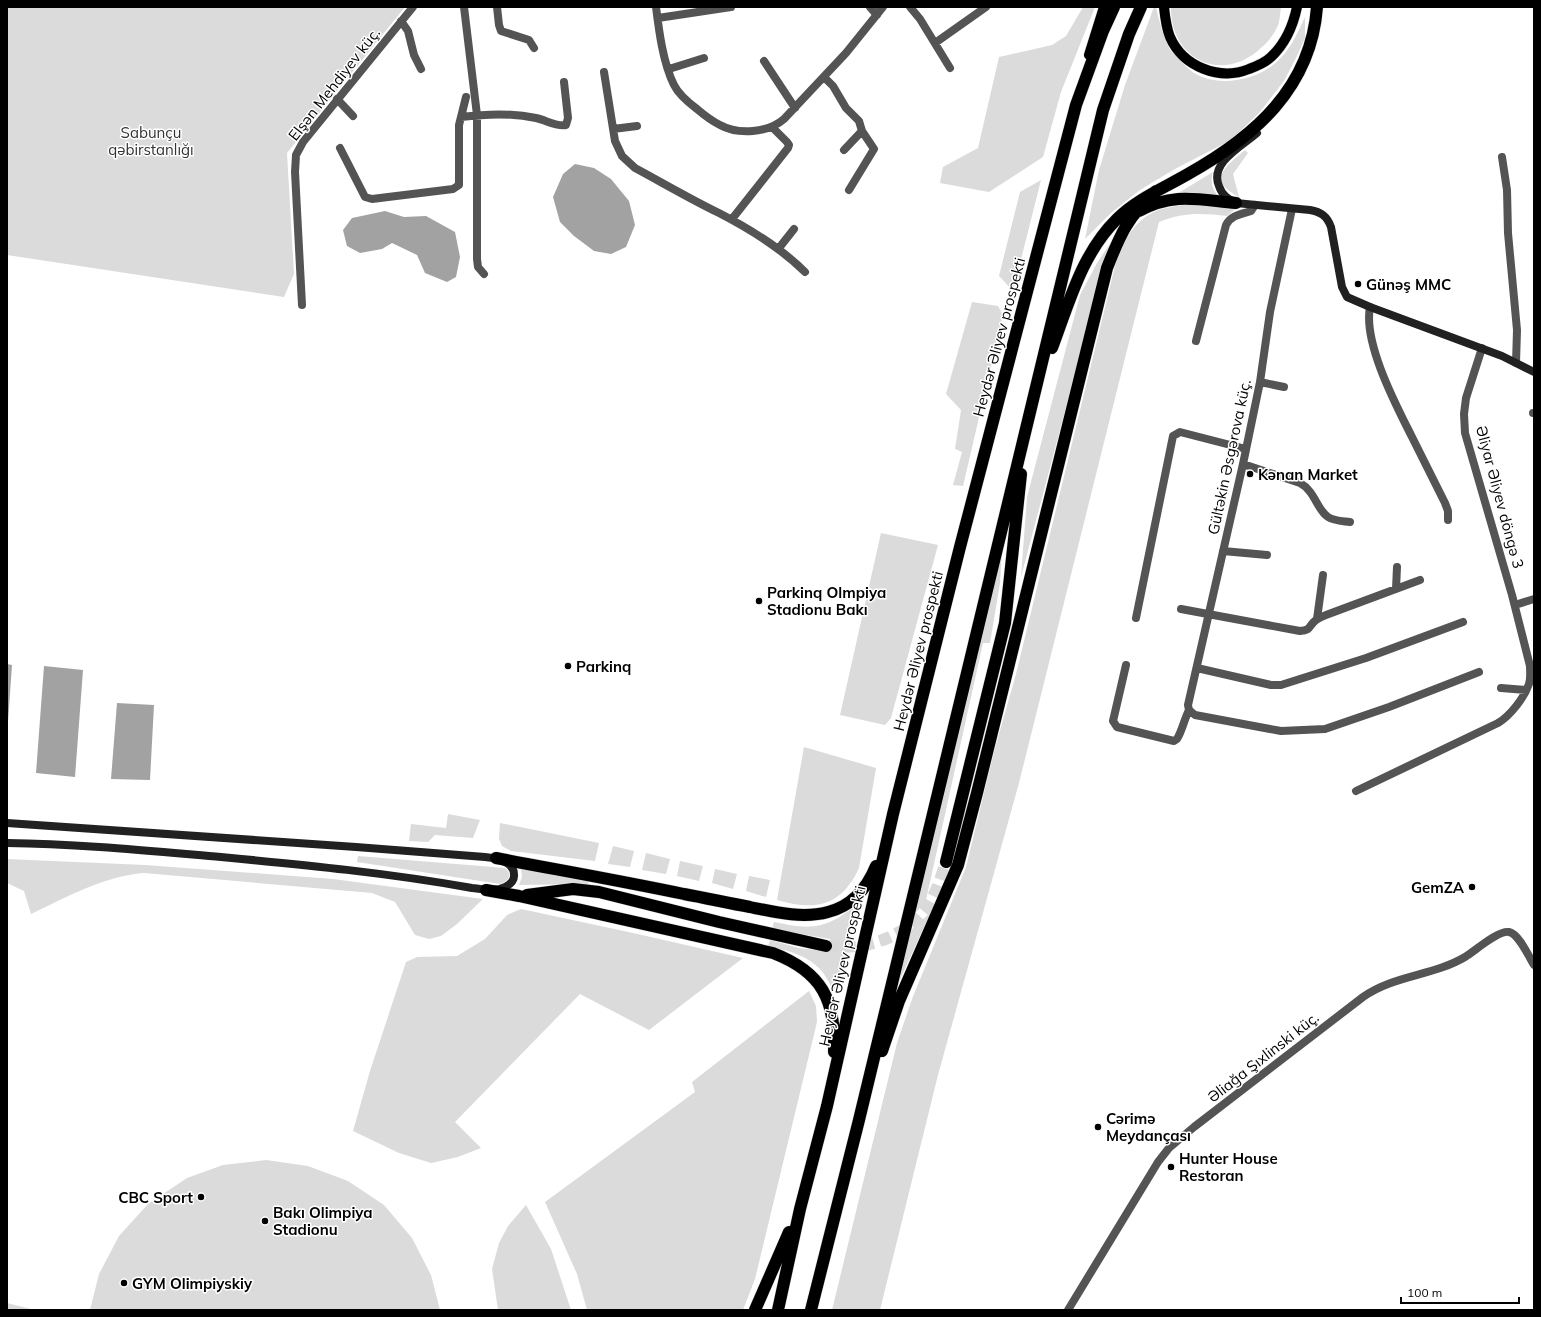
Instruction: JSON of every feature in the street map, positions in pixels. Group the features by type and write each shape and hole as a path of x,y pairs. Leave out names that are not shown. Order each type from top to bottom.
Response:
{"highway":[{"name":"Heydər Əliyev prospekti","path":"778,1310 800,1209 827,1106 893,814 960,547 1076,105 1103,32 1114,7"},
{"path":"811,1310 859,1120 1103,110 1129,34 1141,7"},
{"path":"946,862 1005,623 1021,476 1032,402 1073,292 1088,257 1104,233 1128,209 1156,191 1205,164 1237,143 1270,114 1293,82 1308,52 1316,19 1317,7"},
{"path":"859,1120 899,1001 958,866 1070,421 1102,286 1118,239 1130,218 1156,191"},
{"path":"1130,218 1150,206 1172,199 1184,198 1236,203"},
{"path":"496,858 774,912 803,915 817,914 841,907 856,897 864,889 870,880 893,814"},
{"path":"486,890 519,896 773,953 791,960 807,972 824,992 834,1024 834,1052 827,1106"},
{"path":"519,896 573,890 599,892 733,926 826,946"},
{"path":"755,1310 800,1209"},
{"path":"771,1310 800,1209"}],"main road":[{"path":"1076,105 1090,51 1104,7"},
{"path":"1164,7 1170,37 1176,48 1183,56 1204,70 1228,74 1242,72 1257,66 1270,58 1280,47 1289,32 1297,7"},
{"path":"1293,82 1284,101 1272,118 1227,158 1218,168 1216,180 1220,191 1225,197 1236,203 1317,212 1325,216 1331,227 1342,287 1344,293 1353,300 1482,348 1534,372"},
{"path":"7,823 496,858 509,864 514,871 513,880 505,887 486,890 342,868 111,848 7,843"}],"street":[{"name":"Elşən Mehdiyev küç.","path":"302,305 295,161 298,151 303,142 337,99 413,7"},
{"path":"464,7 477,115 477,259 478,267 484,274"},
{"path":"497,7 501,31 506,34 529,40 534,48"},
{"path":"656,7 669,69 674,85 679,92 692,105 720,125 735,130 746,131 778,125 859,38 883,7"},
{"path":"658,18 731,7"},
{"path":"870,7 877,15"},
{"path":"910,7 950,68"},
{"path":"935,43 986,7"},
{"path":"401,22 408,31 414,56 421,69"},
{"path":"669,69 704,58"},
{"path":"764,61 795,108"},
{"path":"604,72 612,129 617,149 622,156 635,168 732,219 778,248 806,272"},
{"path":"824,77 833,86 846,108 858,120 862,131 874,149 849,190"},
{"path":"461,118 477,115 521,116 537,118 561,126 566,125 568,118 564,82"},
{"path":"340,148 365,197 372,199 454,189 459,185 459,125 466,97"},
{"path":"337,99 353,116"},
{"path":"612,129 636,126"},
{"path":"732,219 788,148 789,145 787,142 772,127"},
{"path":"844,150 862,131"},
{"path":"1502,157 1507,190 1508,233 1517,319 1518,340 1516,363"},
{"path":"1196,341 1226,225 1231,218 1251,211 1255,205"},
{"name":"Gültəkin Əsgərova küç.","path":"1126,665 1114,721 1117,727 1174,741 1177,740 1189,710 1188,705 1243,464 1260,382 1270,312 1292,209"},
{"path":"778,248 794,229"},
{"path":"1370,307 1368,314 1369,329 1385,379 1445,503 1448,511 1448,520"},
{"name":"Əliyar Əliyev döngə 3","path":"1356,791 1498,723 1511,714 1529,685 1531,676 1530,666 1515,605 1465,433 1464,414 1466,398 1482,348"},
{"path":"1260,382 1284,387"},
{"path":"1136,618 1173,436 1180,432 1246,449"},
{"path":"1243,464 1306,486 1327,517 1334,520 1350,522"},
{"path":"1223,552 1267,555"},
{"path":"1396,589 1397,567"},
{"path":"1181,609 1300,631 1307,630 1312,627 1317,619 1323,575"},
{"path":"1317,619 1420,580"},
{"path":"1515,605 1534,599"},
{"path":"1197,668 1271,685 1281,685 1360,661 1463,622"},
{"path":"1189,710 1195,715 1264,729 1292,731 1325,729 1389,707 1479,672"},
{"path":"1501,688 1526,690"},
{"name":"Əliağa Şıxlinski küç.","path":"1068,1310 1158,1162 1170,1148 1194,1127 1363,997 1387,983 1453,963 1464,958 1495,936 1504,932 1512,932 1518,938 1534,965"}],"green space":[{"name":"Sabunçu qəbirstanlığı","path":"7,7 405,7 287,153 294,274 284,297 7,255"},
{"path":"1083,7 1095,7 1061,92 1043,157 989,192 940,183 943,167 978,148 999,57 1052,45 1066,36"},
{"path":"1154,7 1156,7 1163,33 1171,51 1190,70 1199,76 1209,79 1232,81 1243,79 1264,71 1284,55 1296,36 1305,17 1305,38 1284,81 1260,112 1231,140 1173,170 1140,190 1111,213 1085,239 1099,170 1125,85"},
{"path":"1171,7 1281,7 1277,28 1267,43 1247,58 1231,64 1216,65 1202,61 1189,53 1179,41 1173,25"},
{"path":"1245,150 1248,153 1233,174 1239,197 1223,185 1221,179 1226,168"},
{"path":"1213,172 1212,185 1219,197 1175,195"},
{"path":"1041,180 1013,291 999,276 1020,192"},
{"path":"1184,205 1238,207 1227,216 1193,214 1176,216 1159,222 1019,783 938,1075 880,1310 832,1310 897,1043 912,999 966,867 995,748 1016,674 1116,262 1127,237 1145,217 1162,209"},
{"path":"1109,245 1021,577 1027,497 1080,295 1097,263"},
{"path":"972,302 998,306 1003,315 963,486 953,485 962,452 955,449 961,410 946,394"},
{"path":"881,533 938,545 891,718 885,725 840,715"},
{"path":"1003,534 1000,583 990,643 983,643 926,900 914,915"},
{"path":"804,747 876,768 859,868 852,881 844,891 826,903 815,905 803,905 777,900"},
{"path":"448,814 480,820 473,838 435,835 428,842 409,841 411,824 446,828"},
{"path":"500,823 599,843 595,861 511,851 502,846 499,839"},
{"path":"613,846 634,851 630,867 608,864"},
{"path":"646,853 670,859 666,874 642,870"},
{"path":"358,856 505,868 509,873 509,877 500,884 357,862"},
{"path":"7,859 145,865 333,879 483,899 457,924 441,936 429,939 415,935 395,902 372,893 144,873 115,878 86,888 31,914 24,891 7,883"},
{"path":"680,861 703,866 699,881 677,876"},
{"path":"521,868 589,880 588,884 519,885 522,877"},
{"path":"715,869 737,874 733,889 712,883"},
{"path":"749,876 770,880 766,897 746,891"},
{"path":"855,907 835,993 824,974 813,963 792,952 768,946 770,940 799,948 832,952 830,939 772,929 774,922 809,927 821,925 830,922"},
{"path":"521,909 743,958 649,1030 580,994 455,1122 481,1148 458,1157 431,1163 399,1153 353,1131 370,1071 406,962 417,957 457,956 485,939 507,915"},
{"path":"931,912 897,986 910,931"},
{"path":"809,991 816,1006 817,1022 755,1279 743,1310 587,1310 577,1274 545,1202 695,1092 692,1082"},
{"name":"Bakı Olimpiya Stadionu","path":"266,1160 308,1166 348,1181 384,1205 412,1238 431,1275 440,1310 90,1310 99,1274 119,1236 148,1204 187,1178 223,1165"},
{"path":"526,1205 551,1249 571,1310 498,1310 492,1269 499,1243 508,1226"},
{"path":"7,1303 35,1310 7,1310"}],"shaded area":[{"path":"575,164 594,168 611,179 629,201 635,225 626,247 611,254 594,251 574,236 560,222 553,197 563,174"},
{"path":"385,211 404,217 426,216 455,232 460,257 456,277 447,282 425,273 417,255 392,243 382,249 360,253 347,246 343,230 352,218"},
{"path":"7,664 12,665 7,736"},
{"path":"44,666 83,670 75,777 36,773"},
{"path":"117,703 154,705 150,780 111,779"}],"tunnel":[{"path":"826,946 841,947 869,944 894,935 906,928 927,907 933,897 946,862"}],"place":[{"name":"Günəş MMC","path":"1358,284"},
{"name":"Kənan Market","path":"1250,474"},
{"name":"Parkinq Olmpiya Stadionu Bakı","path":"759,601"},
{"name":"Parkinq","path":"568,666"},
{"name":"GemZA","path":"1472,887"},
{"name":"Cərimə Meydançası","path":"1098,1127"},
{"name":"Hunter House Restoran","path":"1171,1167"},
{"name":"CBC Sport","path":"201,1197"},
{"name":"Bakı Olimpiya Stadionu","path":"265,1221"},
{"name":"GYM Olimpiyskiy","path":"124,1283"}]}
